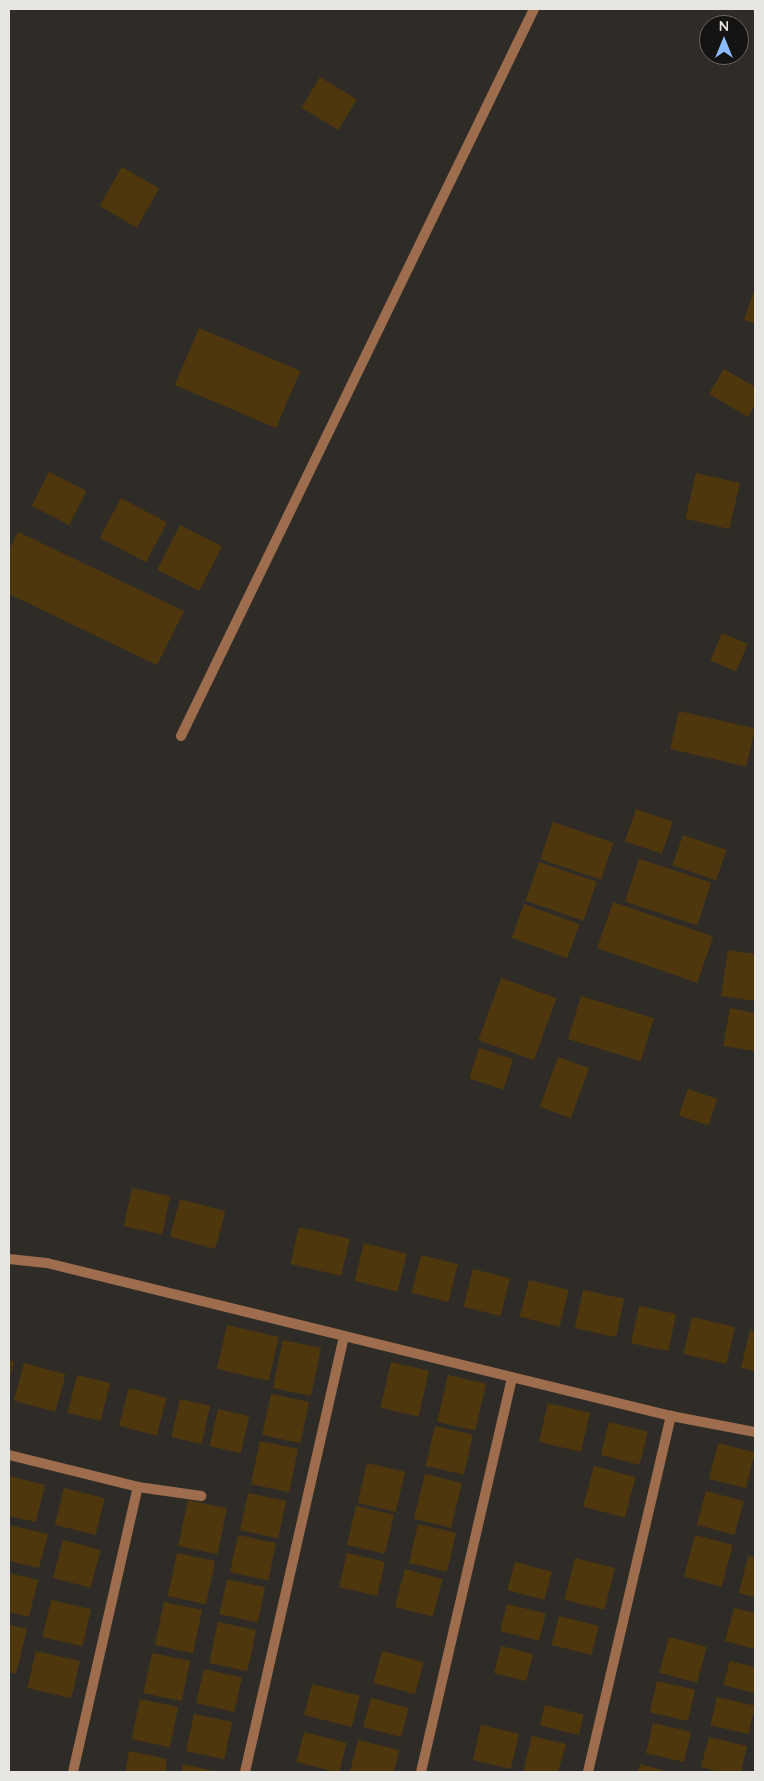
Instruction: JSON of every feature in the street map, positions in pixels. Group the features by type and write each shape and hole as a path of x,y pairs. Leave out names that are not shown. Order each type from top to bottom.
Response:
{"street":[{"path":"181,736 534,9"},
{"path":"9,1259 47,1263 671,1416 755,1432"},
{"path":"245,1772 344,1337"},
{"path":"420,1772 512,1377"},
{"path":"588,1772 671,1416"},
{"path":"9,1455 138,1487 201,1496"},
{"path":"73,1772 138,1487"}],"building":[{"path":"320,77 357,99 338,130 301,108"},
{"path":"122,167 159,188 137,227 100,206"},
{"path":"755,288 755,323 744,320"},
{"path":"199,328 300,371 276,428 175,385"},
{"path":"724,369 755,387 755,405 748,417 709,394"},
{"path":"49,472 86,491 69,525 32,506"},
{"path":"696,473 740,483 729,529 685,519"},
{"path":"121,498 167,522 146,562 100,538"},
{"path":"180,525 222,546 199,591 157,570"},
{"path":"18,532 184,611 157,665 9,594 9,550"},
{"path":"722,633 748,644 736,672 710,661"},
{"path":"679,711 755,729 746,767 670,749"},
{"path":"636,809 673,822 662,854 625,841"},
{"path":"553,822 614,843 601,880 540,859"},
{"path":"683,835 726,850 716,880 673,865"},
{"path":"639,859 711,882 697,925 625,902"},
{"path":"539,862 597,882 583,921 526,901"},
{"path":"613,902 713,937 697,983 597,948"},
{"path":"524,904 579,924 567,958 512,938"},
{"path":"728,950 755,954 755,1001 721,996"},
{"path":"501,978 556,998 534,1060 478,1040"},
{"path":"581,996 654,1018 641,1061 568,1039"},
{"path":"730,1008 755,1013 755,1051 723,1046"},
{"path":"479,1048 513,1059 503,1090 469,1078"},
{"path":"558,1057 589,1068 571,1118 540,1107"},
{"path":"688,1089 717,1099 708,1126 679,1115"},
{"path":"132,1188 170,1196 162,1234 124,1226"},
{"path":"180,1199 225,1211 215,1249 170,1237"},
{"path":"299,1227 350,1239 341,1276 290,1264"},
{"path":"364,1243 407,1254 397,1291 355,1281"},
{"path":"421,1255 458,1264 448,1302 412,1293"},
{"path":"473,1269 510,1278 500,1316 464,1307"},
{"path":"529,1280 569,1290 560,1327 520,1317"},
{"path":"583,1290 624,1299 616,1337 575,1328"},
{"path":"639,1306 676,1314 668,1351 631,1343"},
{"path":"692,1317 735,1327 726,1364 683,1354"},
{"path":"227,1325 279,1337 269,1381 217,1369"},
{"path":"750,1330 755,1332 755,1371 741,1368"},
{"path":"283,1340 321,1348 311,1396 273,1388"},
{"path":"9,1360 14,1362 9,1381"},
{"path":"391,1362 429,1371 418,1417 380,1408"},
{"path":"24,1363 66,1374 55,1412 14,1401"},
{"path":"77,1375 110,1383 101,1421 68,1413"},
{"path":"448,1375 486,1384 475,1431 437,1422"},
{"path":"129,1388 167,1398 157,1436 119,1426"},
{"path":"271,1394 309,1402 300,1443 262,1435"},
{"path":"180,1399 210,1406 201,1444 171,1437"},
{"path":"548,1403 590,1413 581,1452 539,1442"},
{"path":"218,1409 249,1416 241,1453 209,1446"},
{"path":"609,1422 648,1432 640,1465 601,1455"},
{"path":"435,1426 473,1435 464,1475 426,1466"},
{"path":"260,1441 298,1449 289,1492 251,1484"},
{"path":"718,1443 755,1452 746,1488 709,1479"},
{"path":"367,1463 405,1472 396,1512 358,1503"},
{"path":"594,1466 636,1477 625,1518 583,1507"},
{"path":"425,1474 462,1483 451,1528 414,1519"},
{"path":"9,1476 45,1485 36,1522 9,1516"},
{"path":"64,1488 105,1498 96,1535 55,1525"},
{"path":"706,1491 744,1501 735,1535 697,1525"},
{"path":"248,1493 286,1501 278,1538 240,1530"},
{"path":"188,1500 227,1508 217,1554 178,1546"},
{"path":"356,1506 394,1515 385,1554 347,1545"},
{"path":"418,1524 456,1533 447,1572 409,1563"},
{"path":"9,1525 48,1534 39,1568 9,1561"},
{"path":"238,1535 276,1543 268,1580 230,1572"},
{"path":"695,1535 733,1545 722,1587 684,1577"},
{"path":"63,1540 101,1550 91,1588 53,1578"},
{"path":"177,1553 215,1561 206,1604 168,1596"},
{"path":"347,1553 385,1562 377,1596 339,1587"},
{"path":"748,1556 755,1558 755,1597 739,1593"},
{"path":"575,1558 615,1568 604,1610 565,1600"},
{"path":"515,1562 552,1572 544,1600 507,1590"},
{"path":"405,1569 443,1579 433,1617 395,1607"},
{"path":"9,1573 38,1580 29,1617 9,1612"},
{"path":"227,1579 265,1587 258,1622 220,1614"},
{"path":"51,1600 91,1609 82,1646 42,1637"},
{"path":"164,1602 202,1610 193,1653 155,1645"},
{"path":"507,1604 546,1614 539,1641 500,1631"},
{"path":"734,1608 755,1613 755,1649 725,1641"},
{"path":"559,1616 599,1626 592,1655 552,1645"},
{"path":"218,1622 256,1630 247,1671 209,1663"},
{"path":"9,1625 27,1629 16,1674 9,1672"},
{"path":"669,1637 707,1647 697,1683 659,1673"},
{"path":"501,1646 533,1654 526,1681 494,1673"},
{"path":"36,1651 80,1661 71,1698 27,1688"},
{"path":"382,1651 424,1662 415,1694 373,1683"},
{"path":"152,1653 190,1661 182,1701 143,1693"},
{"path":"730,1661 755,1667 755,1693 723,1685"},
{"path":"204,1669 242,1678 234,1712 196,1703"},
{"path":"657,1681 695,1690 688,1721 650,1712"},
{"path":"312,1684 360,1696 352,1727 304,1715"},
{"path":"717,1697 755,1706 748,1734 710,1725"},
{"path":"371,1698 409,1708 401,1737 363,1727"},
{"path":"140,1699 178,1707 170,1747 131,1739"},
{"path":"545,1705 584,1715 579,1735 540,1725"},
{"path":"194,1714 232,1722 224,1759 186,1751"},
{"path":"653,1723 691,1732 684,1762 646,1753"},
{"path":"481,1725 519,1734 511,1769 473,1760"},
{"path":"304,1732 347,1743 339,1772 297,1762"},
{"path":"532,1736 566,1744 558,1772 523,1772"},
{"path":"709,1737 747,1746 741,1772 720,1772 701,1767"},
{"path":"358,1740 399,1750 394,1772 350,1772"},
{"path":"129,1751 167,1759 165,1772 125,1772"},
{"path":"183,1764 214,1771 214,1772 181,1772"},
{"path":"640,1764 670,1772 638,1772"}]}
